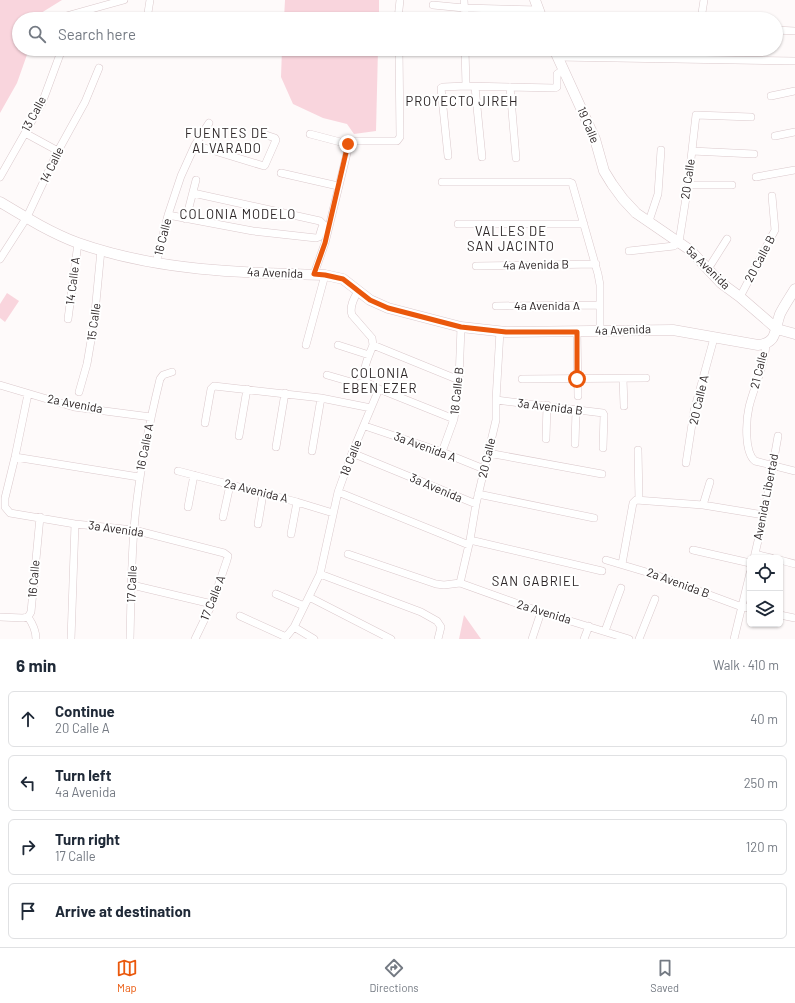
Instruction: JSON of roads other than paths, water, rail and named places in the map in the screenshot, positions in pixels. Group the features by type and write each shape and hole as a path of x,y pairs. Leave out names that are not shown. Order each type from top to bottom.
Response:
{"street":[{"path":"81,12 124,0"},
{"path":"148,12 150,0"},
{"path":"399,12 400,0"},
{"path":"464,0 464,12"},
{"path":"535,0 539,12"},
{"path":"702,12 704,0"},
{"path":"433,5 507,12"},
{"path":"783,30 795,31"},
{"name":"13 Calle","path":"0,177 42,103 59,56"},
{"path":"310,134 349,143 399,140 399,56"},
{"path":"465,56 466,86"},
{"name":"19 Calle","path":"556,56 595,139 604,171 623,199"},
{"path":"625,56 795,61"},
{"name":"14 Calle","path":"0,258 27,217 58,151 85,102 99,68"},
{"path":"448,156 441,88 466,86 555,88 557,87 557,74 563,70"},
{"path":"475,87 482,157"},
{"path":"510,87 516,158"},
{"path":"771,96 795,91"},
{"name":"20 Calle","path":"679,242 688,185 696,115 751,117"},
{"name":"16 Calle","path":"156,263 168,215 181,176 195,145 209,124"},
{"path":"195,145 264,166 276,140 275,138 254,131"},
{"path":"775,136 795,132"},
{"path":"25,133 58,151"},
{"path":"314,274 325,243 349,143"},
{"path":"649,221 658,191 661,150"},
{"path":"692,151 754,154"},
{"path":"756,177 795,170"},
{"path":"281,172 338,186"},
{"path":"186,219 196,180"},
{"path":"442,182 572,183 596,264 600,285 600,330"},
{"path":"688,185 732,185"},
{"path":"168,215 253,231 316,238 320,235 323,224 320,221 193,193"},
{"name":"20 Calle B","path":"740,297 775,230 772,196"},
{"name":"5a Avenida","path":"623,199 636,213 690,250 721,283 740,297 777,329 795,334"},
{"name":"4a Avenida","path":"0,202 62,236 101,250 156,263 210,270 325,275 343,279 370,300 388,308 461,327 500,331 577,332 600,330 673,330 758,345 766,344"},
{"path":"458,224 584,224"},
{"path":"708,269 727,239"},
{"name":"14 Calle A","path":"68,319 78,242"},
{"path":"629,251 674,246 679,242"},
{"name":"15 Calle","path":"79,392 88,358 94,323 101,250"},
{"name":"4a Avenida B","path":"476,266 596,264"},
{"path":"306,345 325,275"},
{"name":"21 Calle","path":"773,465 755,461 749,452 747,440 749,408 766,355 766,344 770,341 777,329 780,314 795,289"},
{"path":"358,291 354,298 351,311 352,315 372,338 373,345 364,371 366,382 379,389 454,419"},
{"name":"4a Avenida A","path":"496,306 599,305"},
{"name":"18 Calle B","path":"442,452 454,419 460,380 461,327"},
{"name":"20 Calle","path":"460,584 470,543 478,494 496,420 500,331"},
{"path":"577,332 578,396"},
{"name":"20 Calle A","path":"686,463 694,411 714,338"},
{"path":"338,345 370,355"},
{"path":"373,345 460,380"},
{"name":"16 Calle A","path":"134,530 139,477 160,379 163,375 172,372"},
{"path":"327,375 358,384 366,382"},
{"path":"522,379 646,378"},
{"path":"623,379 624,406"},
{"name":"2a Avenida","path":"0,385 74,407 151,417"},
{"path":"206,423 212,386 285,393 372,408"},
{"path":"239,436 248,389"},
{"name":"18 Calle","path":"240,616 286,637 294,626 320,574 338,492 352,453 365,426 379,389"},
{"path":"276,447 285,393"},
{"path":"28,394 15,456 139,477"},
{"path":"312,451 321,398"},
{"name":"3a Avenida B","path":"496,400 604,413 603,448"},
{"path":"546,439 547,405"},
{"path":"575,444 576,410"},
{"name":"3a Avenida A","path":"365,426 442,452 484,469"},
{"name":"Avenida Libertad","path":"755,555 778,436"},
{"path":"636,501 638,450"},
{"name":"3a Avenida","path":"352,453 476,504"},
{"path":"488,453 602,474"},
{"name":"3a Avenida","path":"15,456 5,498 5,507 10,513 75,524 134,530 224,553 228,556"},
{"path":"773,465 795,471"},
{"name":"2a Avenida A","path":"178,471 297,502 333,513"},
{"path":"188,507 194,475"},
{"path":"703,505 710,482"},
{"path":"223,517 230,485"},
{"path":"338,492 470,543 602,571"},
{"path":"258,524 263,494"},
{"name":"3a Avenida","path":"478,494 594,518"},
{"path":"622,564 632,503 636,501 703,505 764,515"},
{"path":"291,534 297,502"},
{"name":"16 Calle","path":"28,617 31,612 40,517"},
{"path":"71,639 75,524"},
{"name":"17 Calle","path":"130,639 134,530"},
{"path":"693,550 747,562"},
{"path":"348,554 436,584 460,584"},
{"name":"17 Calle A","path":"195,639 212,604 228,560 228,556"},
{"name":"2a Avenida B","path":"606,560 653,574 747,608"},
{"path":"783,561 795,564"},
{"path":"320,574 421,612 437,621 441,627 438,639"},
{"name":"2a Avenida","path":"460,584 541,612 630,639"},
{"path":"132,585 212,604"},
{"path":"734,639 747,586"},
{"path":"606,631 621,588"},
{"path":"276,594 304,606"},
{"path":"309,597 391,639"},
{"path":"639,639 655,599"},
{"path":"532,639 541,612"},
{"path":"783,616 795,618"},
{"path":"0,617 28,617 33,624 36,639"},
{"path":"294,626 314,639"},
{"path":"584,639 589,626"}],"district":[{"name":"PROYECTO JIREH","path":"462,101"},
{"name":"FUENTES DE ALVARADO","path":"227,140"},
{"name":"COLONIA MODELO","path":"238,214"},
{"name":"VALLES DE SAN JACINTO","path":"511,238"},
{"name":"COLONIA EBEN EZER","path":"380,380"},
{"name":"SAN GABRIEL","path":"536,581"}]}
